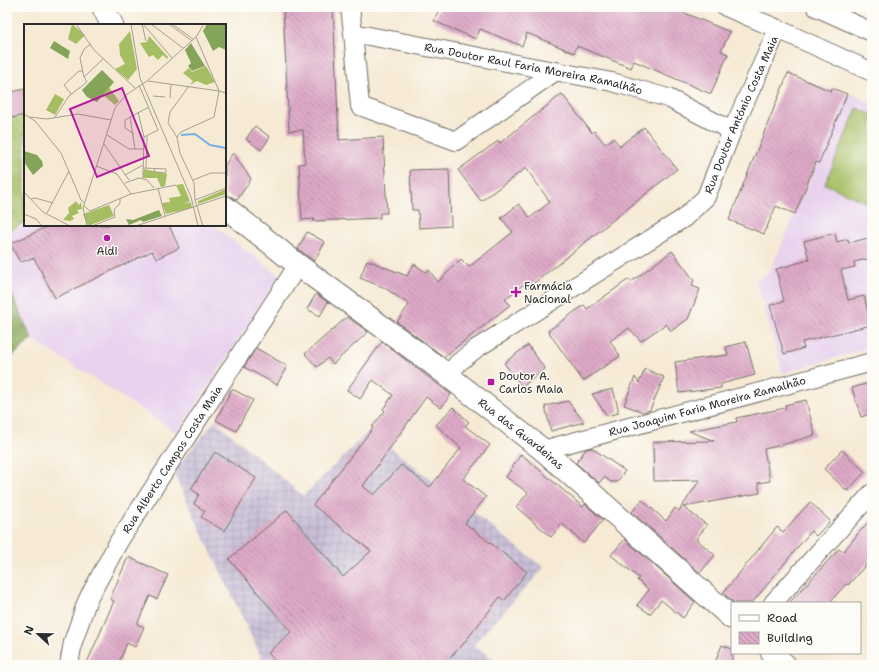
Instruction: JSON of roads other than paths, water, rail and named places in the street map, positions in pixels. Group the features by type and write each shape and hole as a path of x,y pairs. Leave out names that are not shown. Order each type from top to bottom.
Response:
{"main road":[{"path":"103,7 112,24"},
{"name":"Rua das Guardeiras","path":"226,208 298,265 448,376 543,450 731,617"},
{"path":"773,654 785,665"}],"street":[{"path":"350,7 360,106 456,141 556,72"},
{"path":"726,7 872,72"},
{"path":"816,7 872,32"},
{"name":"Rua Doutor António Costa Maia","path":"448,376 458,364 477,348 684,218 706,197 732,132 778,29"},
{"name":"Rua Doutor Raul Faria Moreira Ramalhão","path":"353,33 612,82 668,98 732,132"},
{"name":"Rua Alberto Campos Costa Maia","path":"69,665 73,642 87,601 119,541 298,265"},
{"name":"Rua Joaquim Faria Moreira Ramalhão","path":"543,450 872,362"},
{"path":"774,602 872,493"}],"place":[{"name":"Aldi","path":"107,238"},
{"name":"Farmácia Nacional","path":"516,292"},
{"name":"Doutor A. Carlos Maia","path":"491,382"}]}
